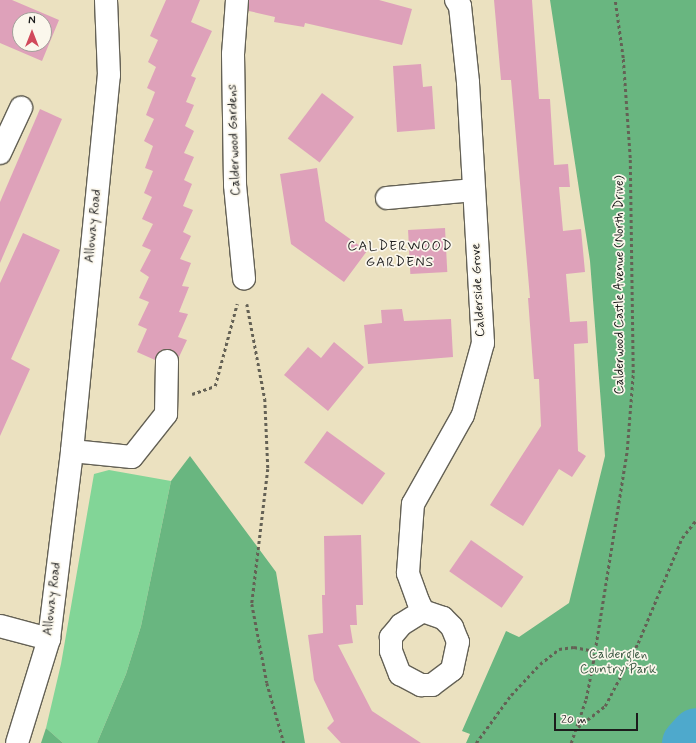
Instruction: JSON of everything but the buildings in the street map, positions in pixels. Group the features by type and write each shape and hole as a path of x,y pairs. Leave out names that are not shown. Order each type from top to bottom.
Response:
{"street":[{"name":"Alloway Road","path":"18,743 49,639 72,451 109,75 106,0"},
{"name":"Calderwood Gardens","path":"237,0 233,54 236,185 243,283"},
{"name":"Calderside Grove","path":"423,611 408,573 413,504 463,415 482,343 467,74 460,6 456,0"},
{"path":"0,153 21,108"},
{"path":"387,198 474,190"},
{"path":"72,451 132,457 166,414 167,361"},
{"path":"0,626 49,639"}],"path":[{"name":"Calderwood Castle Avenue (North Drive)","path":"571,743 577,727 593,663 627,450 633,373 630,158 623,58 615,0"},
{"path":"166,404 215,386 243,283"},
{"path":"243,283 252,325 263,392 267,441 266,499 253,575 252,604 256,635 284,743"},
{"path":"577,727 605,706 638,643 682,538 696,520"},
{"path":"476,743 511,695 540,664 559,649 574,647 594,651"}],"green space":[{"name":"Calderglen Country Park","path":"550,0 696,0 696,743 466,743 470,734 462,731 506,631 519,637 569,603 605,456 590,261"},
{"path":"190,456 276,572 305,743 97,743 126,674 141,626 171,481"},
{"path":"109,470 171,481 141,626 126,674 97,743 63,743 46,728 61,664 94,474"},
{"path":"46,728 63,743 41,743"}],"waterway":[{"path":"687,743 696,733"}],"district":[{"name":"CALDERWOOD GARDENS","path":"400,254"}]}
